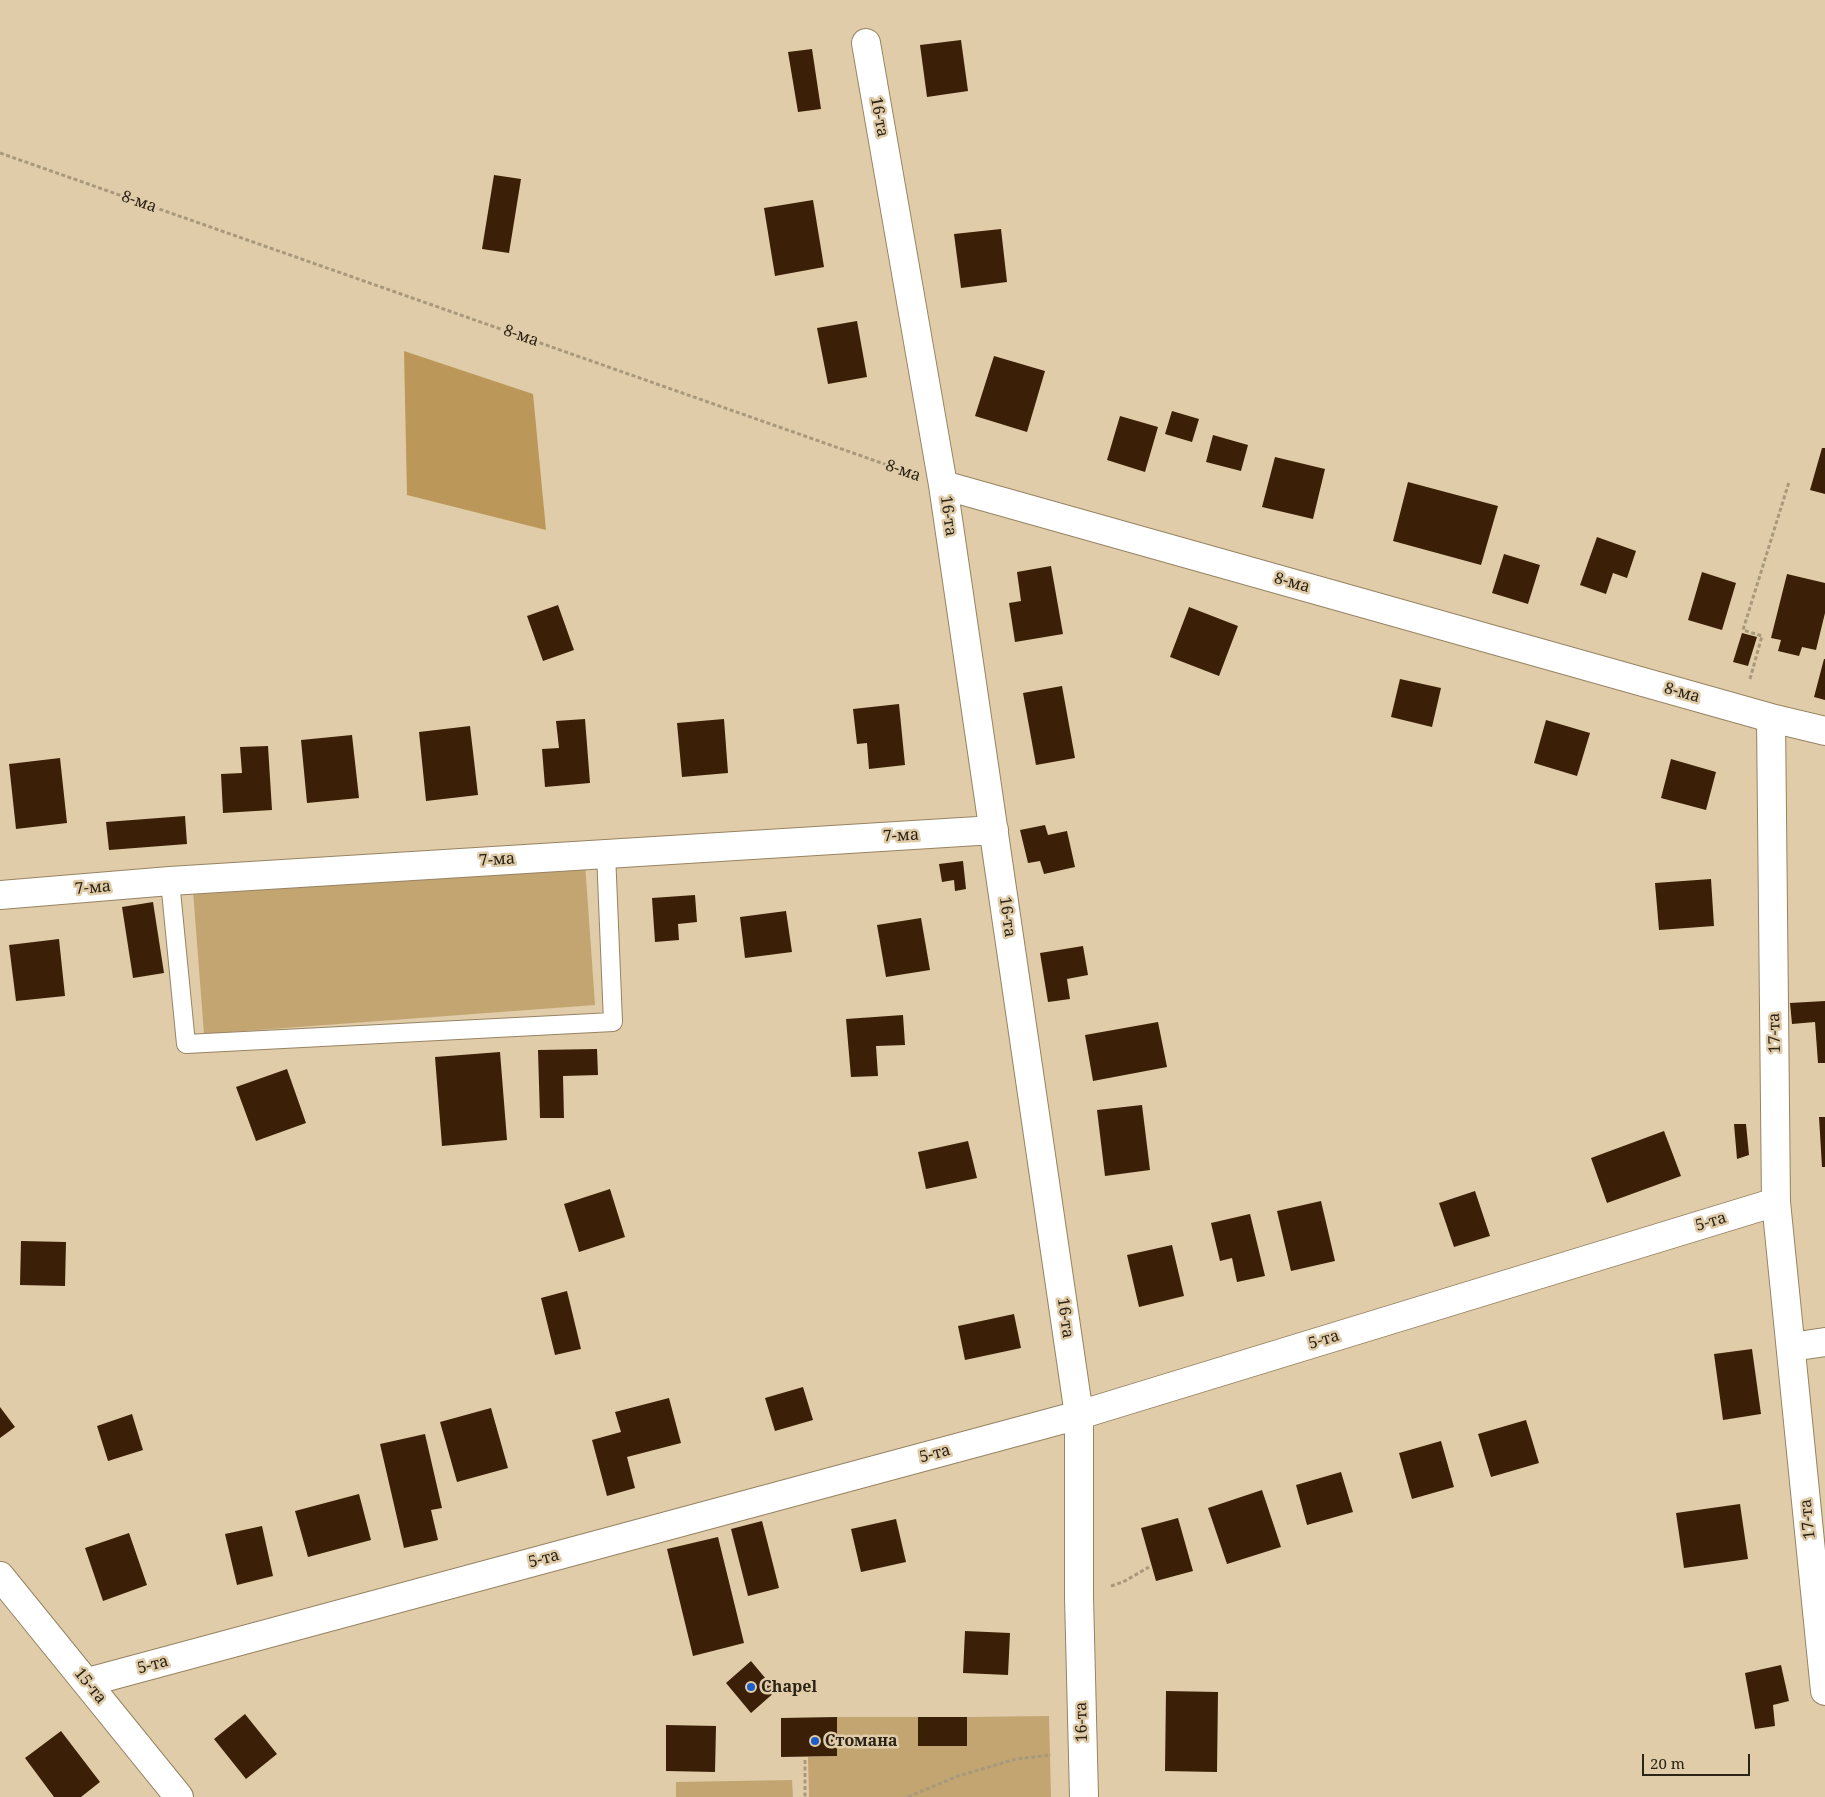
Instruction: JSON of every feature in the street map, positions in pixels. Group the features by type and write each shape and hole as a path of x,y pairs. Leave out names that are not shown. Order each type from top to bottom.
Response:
{"street":[{"name":"16-та","path":"866,43 944,485 1079,1415 1079,1597 1084,1797"},
{"name":"8-ма","path":"944,485 1771,718 1825,730"},
{"name":"17-та","path":"1771,718 1776,1202 1825,1691"},
{"name":"7-ма","path":"0,895 606,853 994,830"},
{"name":"5-та","path":"88,1682 1079,1415 1776,1202"},
{"path":"1791,1347 1825,1342"},
{"name":"15-та","path":"0,1576 88,1682 179,1797"}],"lane":[{"path":"170,882 186,1044 613,1022 606,853"}],"path":[{"name":"8-ма","path":"0,153 944,485"},
{"path":"1743,710 1762,636 1743,630 1789,482"},
{"path":"1079,1597 1123,1582 1149,1568"},
{"path":"908,1797 958,1776 1016,1758 1083,1752"},
{"path":"805,1760 805,1797"}],"shaded area":[{"path":"404,351 533,394 546,530 407,495"},
{"path":"585,863 595,1005 204,1034 193,891"},
{"path":"1049,1716 1051,1797 809,1797 808,1757 837,1756 837,1717 918,1717 918,1746 967,1745 967,1717"},
{"path":"792,1780 793,1797 676,1797 676,1782"}],"building":[{"path":"961,40 968,91 927,97 920,45"},
{"path":"812,49 821,109 798,112 788,52"},
{"path":"494,175 521,179 509,253 482,249"},
{"path":"813,200 824,267 775,276 764,208"},
{"path":"1001,229 1007,282 961,288 954,234"},
{"path":"857,321 867,377 828,384 817,328"},
{"path":"994,356 1045,371 1027,432 975,416"},
{"path":"1172,411 1199,419 1192,442 1165,434"},
{"path":"1120,416 1158,427 1145,472 1107,460"},
{"path":"1213,435 1248,445 1241,471 1206,462"},
{"path":"1822,448 1825,448 1825,494 1810,490"},
{"path":"1275,457 1325,469 1313,519 1262,507"},
{"path":"1408,482 1498,506 1481,565 1393,541"},
{"path":"1597,537 1636,551 1627,578 1613,573 1606,594 1580,585"},
{"path":"1504,554 1540,565 1528,604 1492,593"},
{"path":"1051,566 1063,634 1015,642 1009,603 1021,601 1017,572"},
{"path":"1702,572 1736,583 1722,630 1688,620"},
{"path":"1787,574 1825,583 1825,613 1816,650 1802,647 1799,656 1778,651 1781,640 1771,638"},
{"path":"558,605 574,650 543,661 527,616"},
{"path":"1189,607 1238,626 1219,676 1170,657"},
{"path":"1742,633 1757,637 1748,666 1733,662"},
{"path":"1825,659 1825,700 1814,697"},
{"path":"1400,679 1441,688 1432,727 1391,717"},
{"path":"1062,686 1075,758 1036,765 1023,693"},
{"path":"899,704 905,765 869,769 867,743 857,744 853,709"},
{"path":"585,719 590,783 545,787 542,749 559,748 556,721"},
{"path":"724,719 728,773 682,777 677,723"},
{"path":"1546,720 1590,733 1577,776 1534,763"},
{"path":"470,726 478,795 426,801 419,732"},
{"path":"352,735 359,798 307,803 301,740"},
{"path":"268,746 272,810 223,813 221,774 242,773 240,747"},
{"path":"60,758 67,823 16,829 9,764"},
{"path":"1671,759 1716,772 1706,810 1661,798"},
{"path":"185,816 187,844 109,850 106,822"},
{"path":"1045,825 1048,835 1067,831 1075,867 1044,874 1040,861 1028,863 1020,830"},
{"path":"963,861 966,889 955,891 954,880 942,882 939,864"},
{"path":"1711,879 1714,926 1659,930 1655,883"},
{"path":"695,895 697,922 678,924 679,940 655,942 652,898"},
{"path":"153,902 164,973 133,978 122,907"},
{"path":"786,911 792,952 745,958 740,917"},
{"path":"921,918 930,970 886,977 877,925"},
{"path":"59,939 65,996 16,1001 9,945"},
{"path":"1083,946 1088,975 1067,979 1070,999 1048,1002 1040,953"},
{"path":"1825,1001 1825,1063 1818,1063 1815,1022 1792,1024 1790,1003"},
{"path":"903,1015 905,1045 876,1046 878,1076 851,1077 846,1019"},
{"path":"1158,1022 1167,1067 1093,1081 1085,1035"},
{"path":"597,1049 598,1075 563,1076 564,1118 540,1118 538,1050"},
{"path":"500,1052 507,1140 442,1146 435,1057"},
{"path":"287,1069 306,1123 256,1141 236,1087"},
{"path":"1142,1105 1150,1170 1105,1176 1097,1110"},
{"path":"1819,1117 1825,1117 1825,1167 1822,1167"},
{"path":"1734,1124 1746,1124 1749,1155 1737,1159"},
{"path":"1664,1131 1681,1176 1607,1203 1591,1158"},
{"path":"968,1141 977,1178 926,1189 918,1152"},
{"path":"610,1189 625,1237 579,1252 564,1204"},
{"path":"1475,1191 1490,1236 1454,1247 1439,1203"},
{"path":"1321,1201 1335,1261 1291,1271 1277,1211"},
{"path":"1250,1214 1265,1276 1237,1282 1232,1258 1220,1261 1211,1223"},
{"path":"21,1241 66,1242 65,1286 20,1285"},
{"path":"1172,1245 1184,1296 1139,1307 1127,1255"},
{"path":"567,1291 581,1349 555,1355 541,1298"},
{"path":"1014,1314 1021,1348 965,1360 958,1326"},
{"path":"1752,1349 1761,1414 1723,1420 1714,1354"},
{"path":"803,1387 813,1420 775,1431 765,1398"},
{"path":"669,1398 681,1443 627,1457 635,1488 607,1496 592,1440 621,1432 615,1412"},
{"path":"0,1407 15,1427 0,1438"},
{"path":"491,1408 508,1468 457,1482 440,1422"},
{"path":"132,1414 143,1450 108,1461 97,1426"},
{"path":"1526,1420 1539,1463 1491,1477 1478,1434"},
{"path":"425,1434 442,1508 431,1510 438,1540 404,1548 380,1444"},
{"path":"1441,1441 1454,1487 1412,1499 1399,1453"},
{"path":"1341,1472 1353,1512 1307,1525 1296,1485"},
{"path":"1262,1490 1281,1547 1227,1564 1208,1508"},
{"path":"359,1494 371,1540 308,1557 295,1511"},
{"path":"1740,1504 1748,1559 1684,1568 1676,1513"},
{"path":"1178,1518 1193,1571 1156,1581 1141,1528"},
{"path":"896,1519 906,1562 861,1572 851,1529"},
{"path":"762,1521 779,1588 748,1596 731,1529"},
{"path":"262,1526 273,1576 237,1585 225,1534"},
{"path":"129,1533 147,1585 103,1601 85,1548"},
{"path":"718,1537 744,1643 693,1656 667,1549"},
{"path":"965,1631 1010,1633 1008,1675 963,1673"},
{"name":"Chapel","path":"751,1661 776,1691 751,1713 726,1683"},
{"path":"1781,1665 1789,1701 1773,1705 1775,1726 1755,1729 1745,1673"},
{"path":"1166,1691 1218,1692 1217,1772 1165,1771"},
{"path":"245,1714 277,1754 246,1779 214,1739"},
{"path":"837,1717 837,1756 781,1757 781,1718"},
{"path":"918,1717 967,1717 967,1746 918,1746"},
{"path":"666,1725 716,1726 715,1772 666,1771"},
{"path":"61,1731 100,1782 81,1797 54,1797 25,1758"}],"place":[{"name":"Chapel","path":"751,1687"},
{"name":"Стомана","path":"815,1741"}]}
